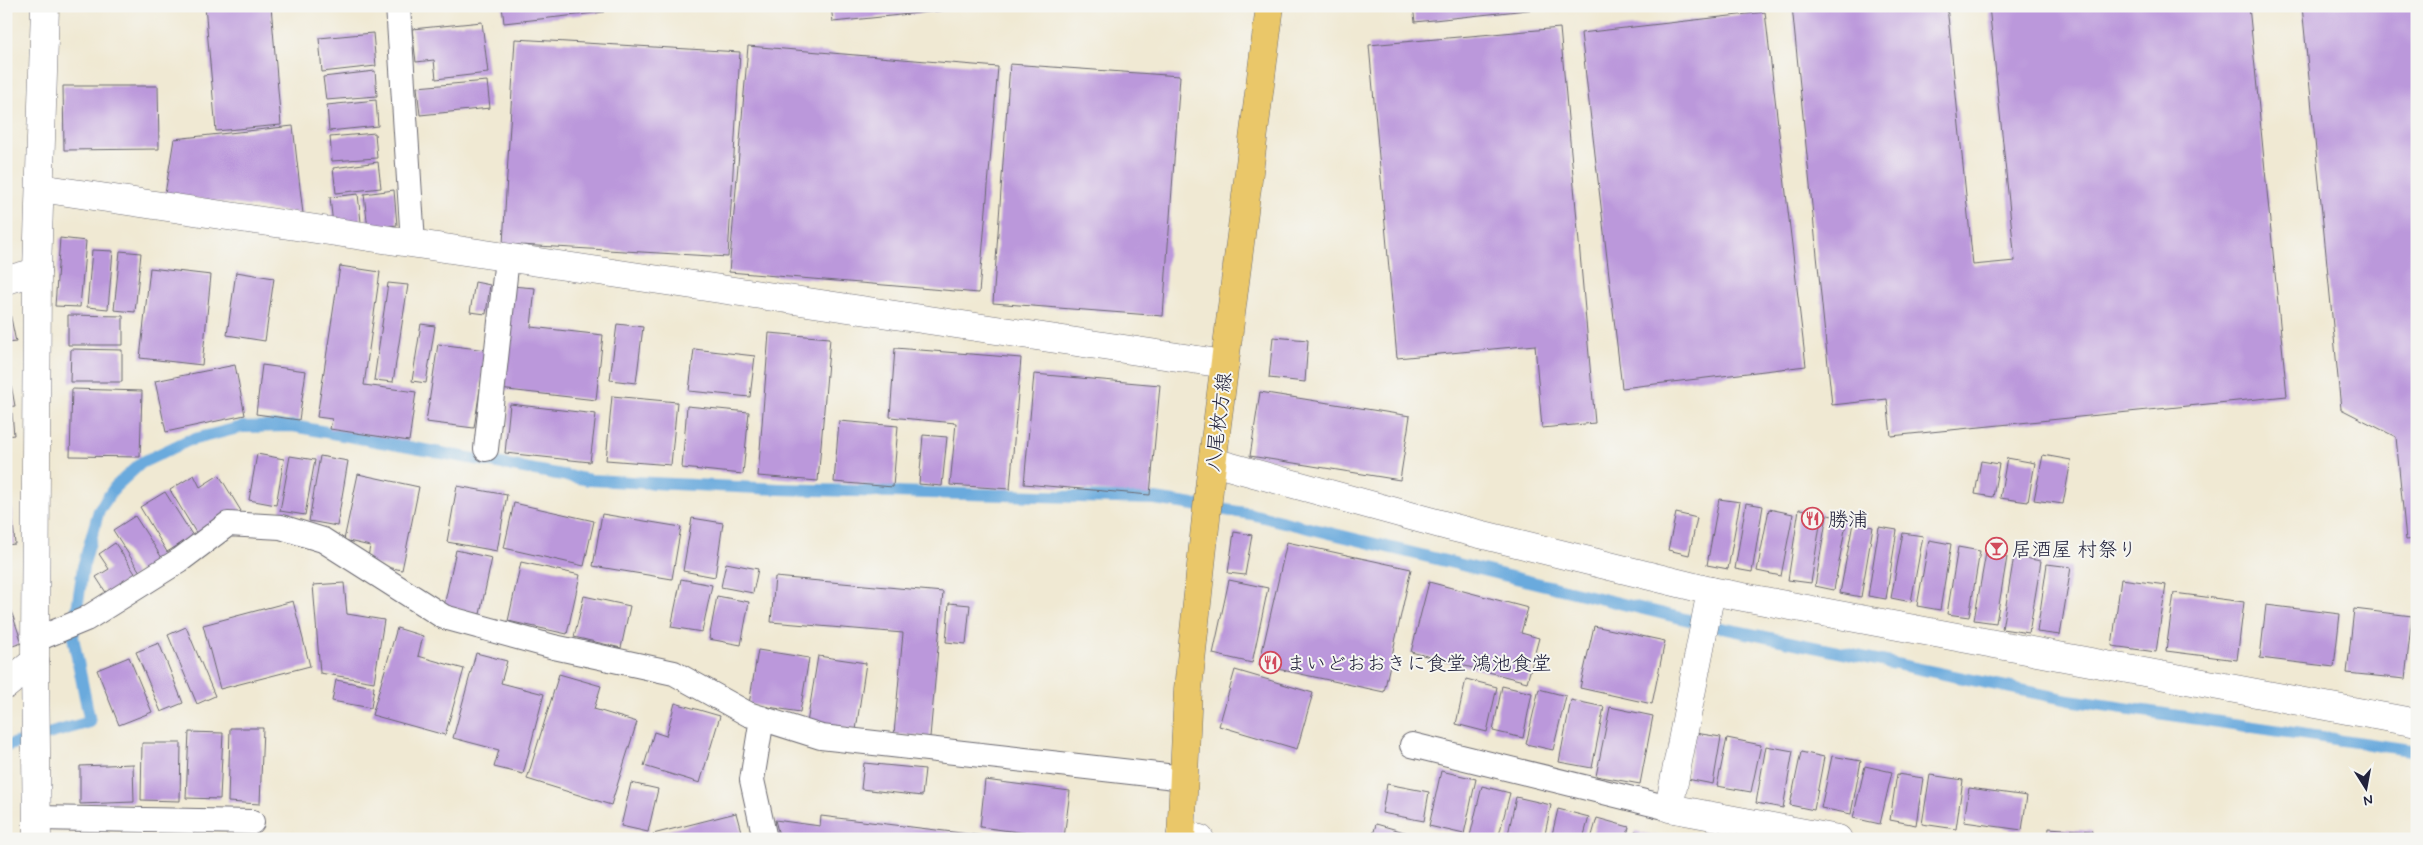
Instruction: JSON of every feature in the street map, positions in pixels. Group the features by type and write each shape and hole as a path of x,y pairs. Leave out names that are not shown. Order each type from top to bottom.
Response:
{"main road":[{"name":"八尾枚方線","path":"1187,837 1184,778 1188,689 1212,471 1270,6"}],"street":[{"path":"37,828 35,651 37,272 45,6"},
{"path":"40,188 1225,364"},
{"path":"6,280 37,272"},
{"path":"1212,471 1451,527 1710,594 2417,723"},
{"path":"1710,594 1669,808 1838,839"},
{"path":"6,684 35,651"}],"lane":[{"path":"398,6 412,243"},
{"path":"486,449 507,258"},
{"path":"35,651 60,630 86,619 180,560 228,524 281,527 323,540 444,616 554,647 674,673 748,714 821,737 1184,778"},
{"path":"762,718 752,780 765,839"},
{"path":"1412,745 1669,808"},
{"path":"37,828 252,822"}],"building":[{"path":"205,6 271,6 281,125 216,131"},
{"path":"502,6 604,6 604,12 504,23"},
{"path":"831,6 967,6 967,8 833,22"},
{"path":"1413,6 1546,6 1546,8 1415,22"},
{"path":"1792,6 1947,6 1973,265 2015,261 1989,6 2249,6 2287,396 1891,436 1887,399 1832,405"},
{"path":"2302,6 2417,6 2417,539 2406,540 2396,437 2341,409"},
{"path":"1765,12 1806,366 1622,388 1581,33"},
{"path":"482,22 488,73 436,79 434,60 416,62 412,29"},
{"path":"1560,28 1595,423 1542,428 1535,345 1397,358 1369,45"},
{"path":"373,33 376,66 322,72 319,38"},
{"path":"515,39 740,52 728,257 503,244"},
{"path":"748,46 998,67 979,293 729,272"},
{"path":"1010,64 1180,76 1163,316 993,303"},
{"path":"375,71 377,96 326,100 323,77"},
{"path":"487,81 490,108 420,115 417,87"},
{"path":"6,86 9,86 10,138 6,138"},
{"path":"63,86 158,86 159,149 64,150"},
{"path":"376,100 378,126 329,131 327,105"},
{"path":"293,126 303,214 165,194 174,139"},
{"path":"375,133 377,158 332,161 330,137"},
{"path":"378,162 381,188 336,193 333,168"},
{"path":"394,190 397,225 368,229 364,194"},
{"path":"358,194 361,222 333,225 330,197"},
{"path":"60,238 86,241 80,307 55,306"},
{"path":"92,250 113,251 108,309 87,307"},
{"path":"120,251 141,253 135,312 114,310"},
{"path":"340,266 380,272 364,385 416,392 409,441 330,429 332,419 317,417"},
{"path":"150,268 211,275 202,365 140,358"},
{"path":"236,272 274,278 265,341 227,335"},
{"path":"475,282 490,285 486,314 470,312"},
{"path":"388,283 408,285 393,382 374,380"},
{"path":"511,286 535,288 531,327 603,335 596,400 499,389"},
{"path":"6,294 16,342 6,343"},
{"path":"68,315 123,316 123,345 68,345"},
{"path":"421,324 435,326 426,383 412,381"},
{"path":"617,324 643,327 636,383 610,380"},
{"path":"769,333 830,338 818,481 758,476"},
{"path":"1273,337 1308,340 1305,382 1269,378"},
{"path":"438,344 486,350 474,428 426,422"},
{"path":"895,348 1021,358 1010,489 950,485 956,423 890,417"},
{"path":"71,349 122,350 122,382 70,382"},
{"path":"694,349 755,356 750,397 689,391"},
{"path":"6,358 15,406 6,407"},
{"path":"235,365 245,415 166,432 155,381"},
{"path":"262,365 306,371 299,420 256,414"},
{"path":"1034,374 1160,385 1150,495 1024,484"},
{"path":"72,389 142,391 140,457 70,456"},
{"path":"1260,392 1410,416 1400,480 1250,456"},
{"path":"612,396 677,402 671,465 606,460"},
{"path":"510,404 596,414 590,462 505,453"},
{"path":"687,406 749,412 743,474 682,468"},
{"path":"12,413 14,435 6,436 6,414"},
{"path":"839,421 898,426 893,487 834,482"},
{"path":"923,435 947,437 942,486 919,484"},
{"path":"257,454 284,459 276,505 249,500"},
{"path":"2043,455 2071,460 2063,504 2034,500"},
{"path":"290,456 315,460 305,515 280,511"},
{"path":"320,456 348,461 337,526 309,521"},
{"path":"6,458 15,544 6,545"},
{"path":"2007,458 2035,463 2028,502 2000,498"},
{"path":"1981,461 1999,464 1993,497 1975,494"},
{"path":"358,474 419,487 402,570 367,563 370,546 344,540"},
{"path":"194,475 200,487 219,475 241,511 198,536 170,490"},
{"path":"457,486 507,495 497,551 447,542"},
{"path":"165,492 193,536 167,552 140,507"},
{"path":"1719,499 1740,502 1728,569 1707,565"},
{"path":"514,503 594,521 584,566 504,548"},
{"path":"1746,503 1763,506 1752,572 1735,569"},
{"path":"1769,509 1793,514 1781,576 1757,571"},
{"path":"1799,509 1822,512 1811,583 1788,580"},
{"path":"1676,513 1697,518 1689,555 1668,550"},
{"path":"602,514 681,527 672,579 593,566"},
{"path":"1827,515 1847,518 1834,590 1815,586"},
{"path":"135,516 162,558 140,572 113,530"},
{"path":"692,518 723,523 715,577 683,571"},
{"path":"1853,523 1873,527 1861,597 1840,593"},
{"path":"1879,527 1897,530 1886,599 1868,596"},
{"path":"1234,532 1252,535 1245,575 1228,573"},
{"path":"1903,533 1923,536 1911,602 1891,598"},
{"path":"1929,540 1951,544 1940,610 1917,606"},
{"path":"1287,542 1411,569 1384,692 1259,665"},
{"path":"115,543 136,575 107,594 96,577 109,569 99,554"},
{"path":"1958,547 1980,551 1969,617 1947,614"},
{"path":"456,550 492,558 480,614 444,606"},
{"path":"1986,553 2007,557 1996,623 1974,620"},
{"path":"2014,556 2041,561 2029,633 2002,629"},
{"path":"521,562 580,575 567,634 508,621"},
{"path":"726,563 758,569 753,593 721,587"},
{"path":"2047,564 2071,567 2060,635 2037,632"},
{"path":"775,577 943,592 930,737 894,734 903,633 771,622"},
{"path":"681,579 712,585 702,632 671,627"},
{"path":"2121,579 2166,585 2156,652 2112,646"},
{"path":"1229,580 1268,588 1252,663 1213,654"},
{"path":"1429,582 1528,608 1521,633 1539,638 1527,682 1411,652"},
{"path":"344,583 347,614 384,620 374,682 320,673 313,585"},
{"path":"2174,593 2244,602 2237,660 2166,651"},
{"path":"6,596 22,643 6,648"},
{"path":"584,596 630,606 621,648 574,637"},
{"path":"717,596 749,602 741,645 709,639"},
{"path":"293,601 310,666 220,689 203,625"},
{"path":"949,603 970,605 966,644 946,642"},
{"path":"2266,605 2340,614 2334,667 2260,658"},
{"path":"2354,609 2412,616 2405,679 2347,673"},
{"path":"1594,626 1665,641 1652,704 1580,688"},
{"path":"186,627 215,696 197,704 168,635"},
{"path":"397,628 423,636 418,656 464,669 445,735 372,715"},
{"path":"159,643 183,703 161,712 136,652"},
{"path":"758,650 809,658 800,712 749,704"},
{"path":"476,653 507,661 501,683 544,694 523,774 494,767 499,750 453,738"},
{"path":"818,656 866,663 856,730 807,723"},
{"path":"129,657 152,712 119,725 97,670"},
{"path":"1235,670 1313,693 1297,749 1219,726"},
{"path":"559,674 601,686 594,709 637,722 611,805 527,779"},
{"path":"1466,679 1497,687 1487,732 1456,724"},
{"path":"336,680 374,687 371,708 332,701"},
{"path":"1502,686 1532,693 1523,738 1493,731"},
{"path":"1539,689 1566,696 1553,750 1526,744"},
{"path":"1571,700 1604,707 1592,768 1559,762"},
{"path":"675,703 720,716 700,783 644,766 654,732 666,736"},
{"path":"1610,707 1653,716 1640,784 1596,776"},
{"path":"230,728 263,728 260,804 228,802"},
{"path":"189,732 223,733 220,799 186,798"},
{"path":"1695,733 1721,737 1713,784 1687,779"},
{"path":"1727,738 1761,745 1751,792 1717,786"},
{"path":"142,743 181,743 180,801 141,800"},
{"path":"1766,746 1793,751 1783,808 1756,803"},
{"path":"1801,752 1824,757 1814,810 1790,805"},
{"path":"1832,756 1861,761 1851,814 1821,808"},
{"path":"864,763 925,769 922,796 861,789"},
{"path":"133,764 134,802 80,804 80,766"},
{"path":"1865,766 1892,772 1880,824 1853,818"},
{"path":"1441,771 1476,779 1464,834 1429,826"},
{"path":"1897,774 1923,778 1916,825 1890,820"},
{"path":"1930,775 1963,780 1956,829 1922,824"},
{"path":"985,780 1070,791 1064,838 980,827"},
{"path":"631,783 658,789 648,832 621,826"},
{"path":"1387,784 1429,792 1424,821 1382,813"},
{"path":"1482,786 1510,793 1498,839 1470,836"},
{"path":"1969,788 2027,796 2022,830 1964,822"},
{"path":"1516,797 1551,805 1544,839 1507,839"},
{"path":"1558,809 1589,817 1583,839 1551,839"},
{"path":"736,813 743,839 654,839 653,834"},
{"path":"821,816 1002,839 780,839 775,820 820,826"},
{"path":"1597,818 1629,827 1626,839 1591,839"},
{"path":"1376,824 1426,838 1426,839 1372,839"},
{"path":"2049,828 2092,831 2092,839 2048,839"},
{"path":"1635,831 1665,838 1665,839 1633,839"},
{"path":"269,836 325,837 325,839 269,839"}],"waterway":[{"path":"6,746 90,722 73,637 83,567 99,510 115,487 141,463 187,441 242,427 293,426 590,480 779,489 1155,499 1251,514 1722,628 2069,700 2417,751"}],"place":[{"name":"勝浦","path":"1812,519"},
{"name":"居酒屋 村祭り","path":"1996,549"},
{"name":"まいどおおきに食堂 鴻池食堂","path":"1270,663"}]}
